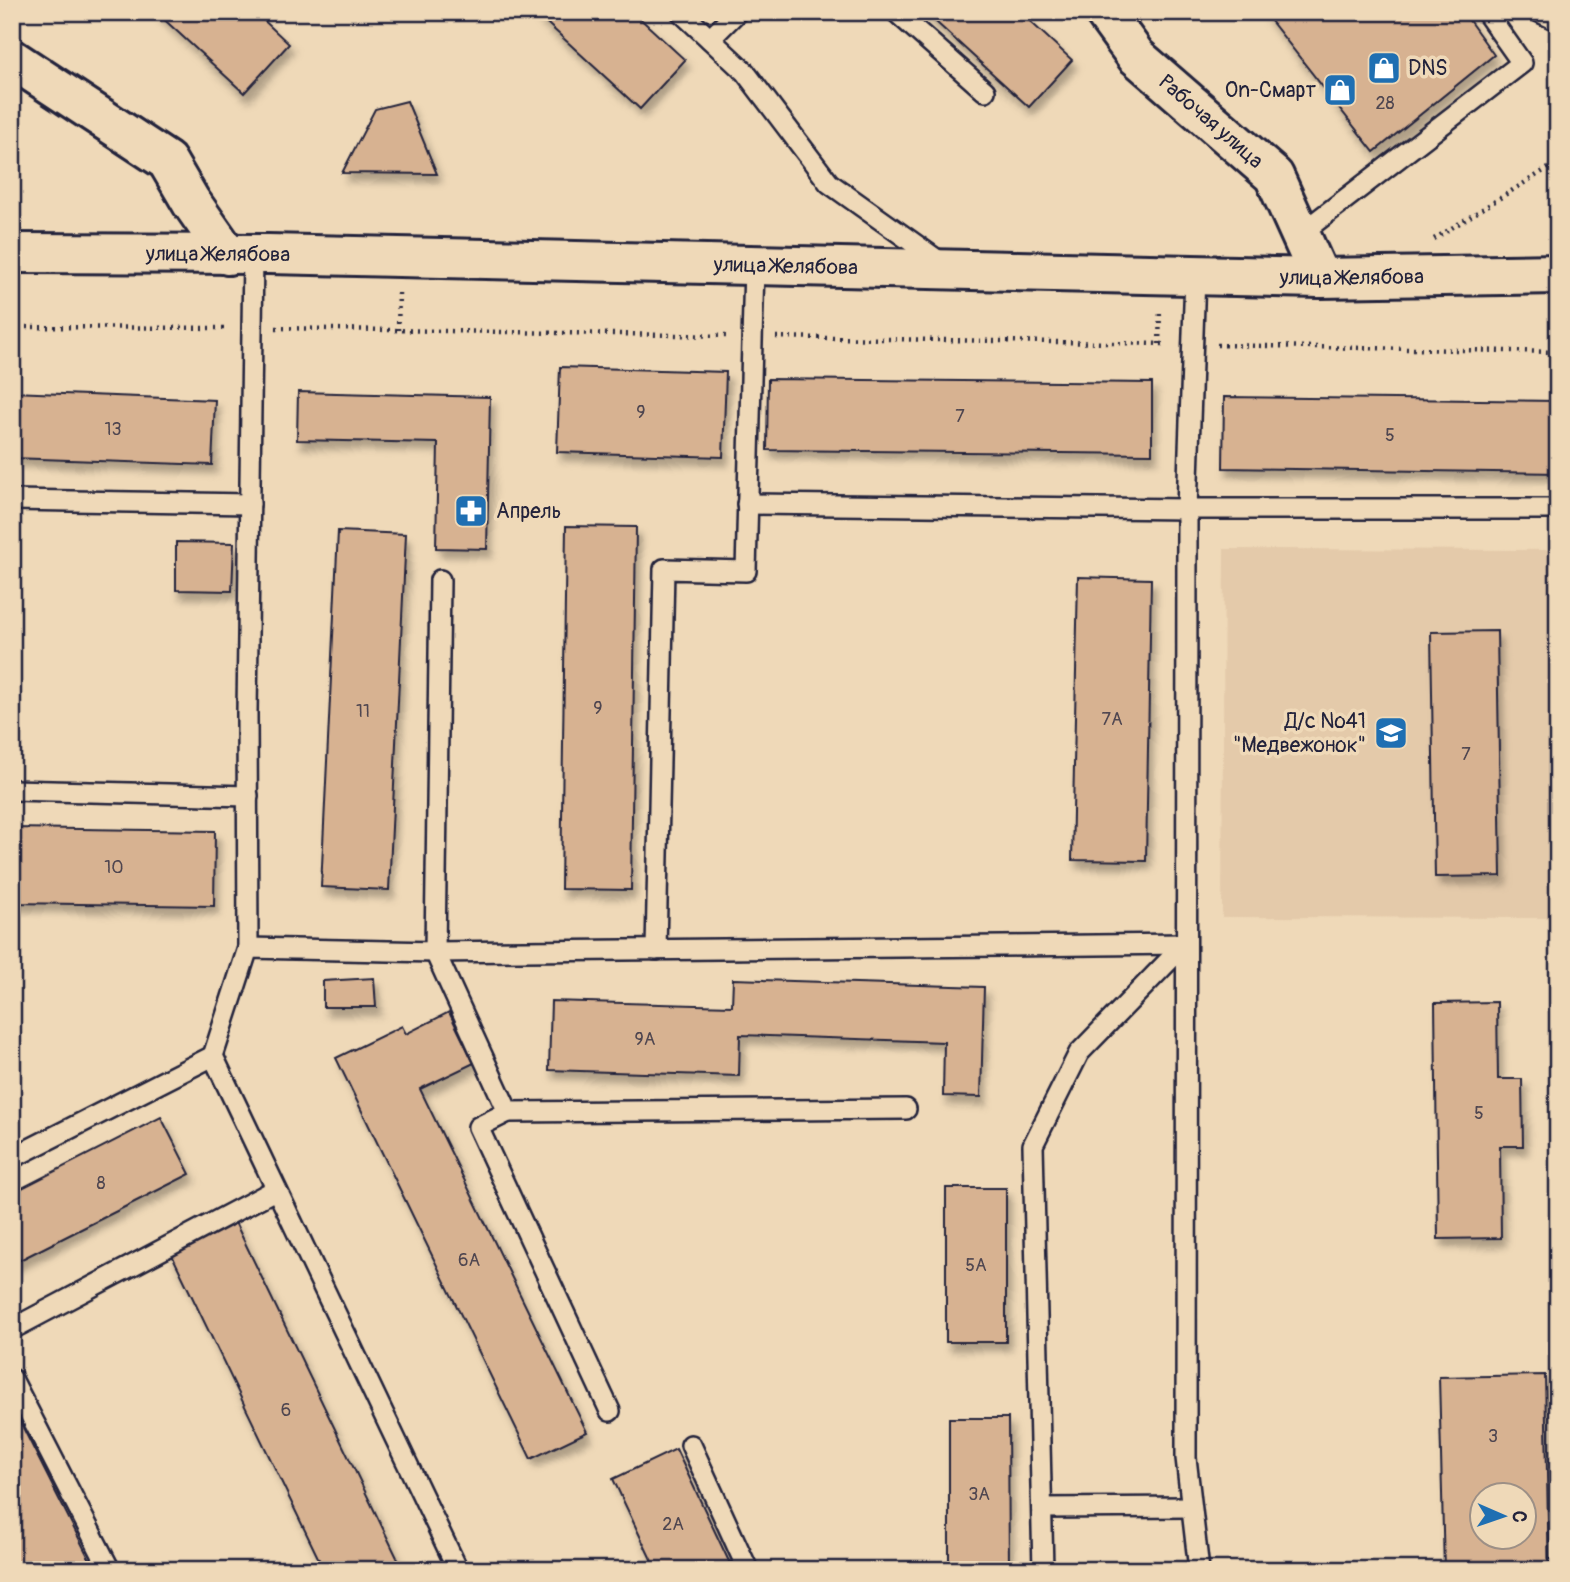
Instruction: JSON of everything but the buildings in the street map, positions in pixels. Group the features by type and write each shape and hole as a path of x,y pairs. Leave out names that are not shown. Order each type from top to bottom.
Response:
{"street":[{"name":"Рабочая улица","path":"1104,12 1136,56 1274,176 1320,278"},
{"path":"12,59 167,162 191,202 241,254"},
{"name":"улица Желябова","path":"12,253 241,254 1320,278 1558,274"}],"lane":[{"path":"681,12 745,72 829,183 949,268"},
{"path":"710,39 737,12"},
{"path":"896,12 985,91"},
{"path":"1300,233 1522,63 1486,12"},
{"path":"1539,12 1558,21"},
{"path":"241,254 252,328 248,948 214,1056 458,1570"},
{"path":"656,950 664,569 746,571 754,266"},
{"path":"1195,275 1187,509 1186,1458 1199,1570"},
{"path":"12,500 250,504"},
{"path":"747,504 1187,509 1558,509"},
{"path":"440,580 435,952 508,1112"},
{"path":"12,790 248,796"},
{"path":"248,948 435,952 1185,944"},
{"path":"1043,1570 1033,1145 1079,1053 1185,944"},
{"path":"12,1158 214,1056"},
{"path":"610,1411 478,1127 508,1112 906,1109"},
{"path":"12,1329 275,1189"},
{"path":"12,1379 110,1570"},
{"path":"691,1445 748,1570"},
{"path":"1043,1508 1191,1507"}],"path":[{"path":"1430,240 1558,162"},
{"path":"12,327 252,328 1558,352"}],"shaded area":[{"name":"Д/с №41 \"Медвежонок\"","path":"1224,549 1558,550 1558,918 1222,917"}],"place":[{"name":"DNS","path":"1384,68"},
{"name":"On-Смарт","path":"1340,90"},
{"name":"Апрель","path":"471,511"},
{"name":"Д/с №41 \"Медвежонок\"","path":"1391,733"}]}
